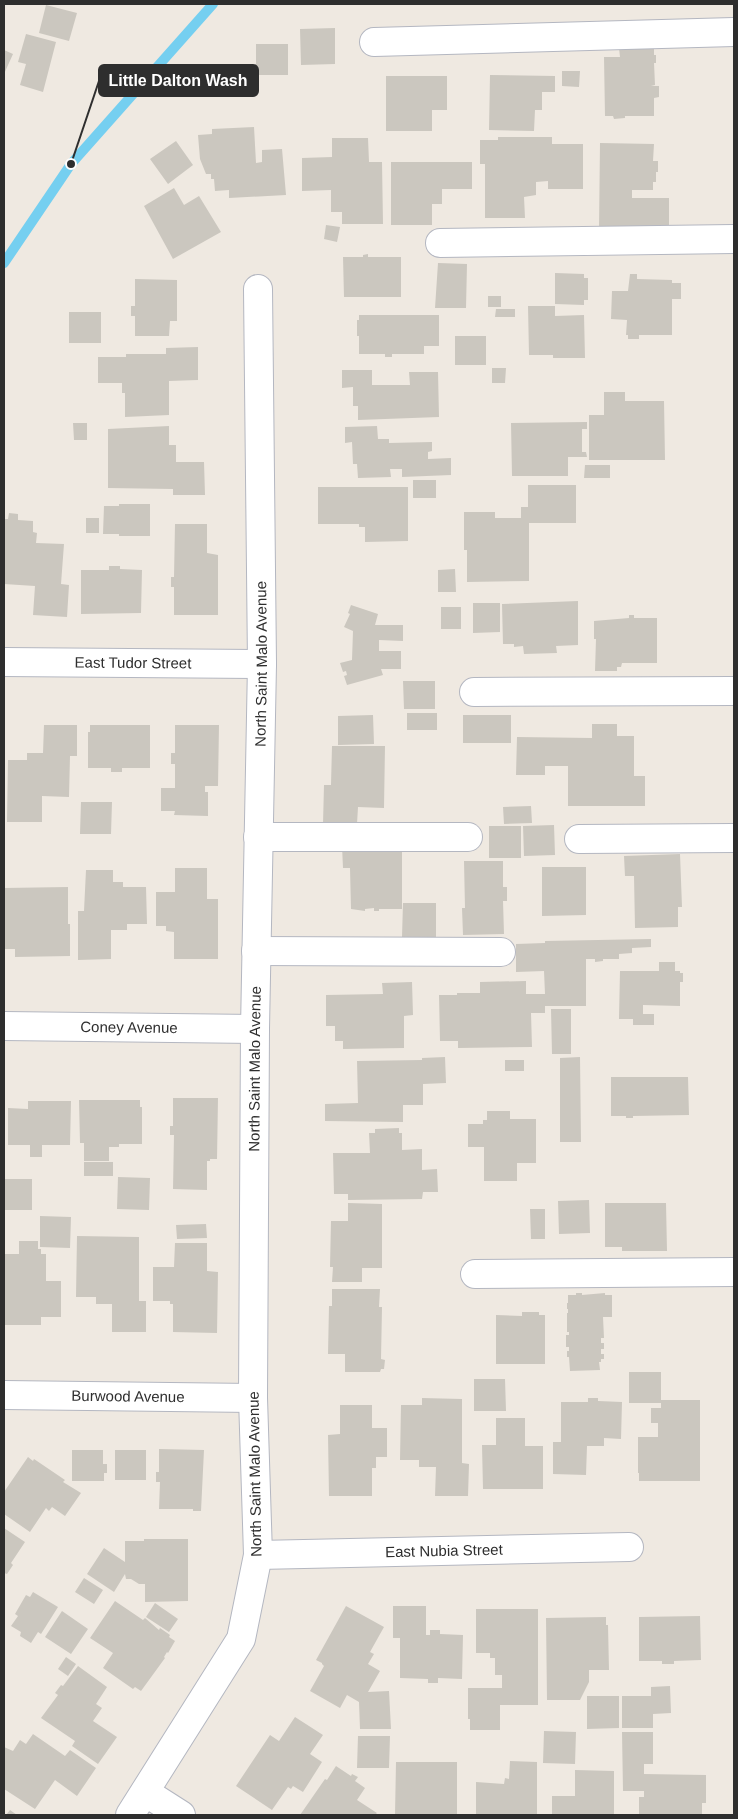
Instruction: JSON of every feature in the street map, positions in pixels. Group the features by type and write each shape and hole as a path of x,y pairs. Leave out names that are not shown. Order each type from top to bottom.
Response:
{"street":[{"path":"374,42 734,32"},
{"path":"440,243 734,239"},
{"name":"North Saint Malo Avenue","path":"130,1815 241,1639 258,1555 253,1398 255,1029 262,664 258,289"},
{"name":"East Tudor Street","path":"4,662 262,664"},
{"path":"474,692 734,690"},
{"path":"258,837 468,837"},
{"path":"579,839 734,838"},
{"path":"256,951 501,952"},
{"name":"Coney Avenue","path":"4,1026 255,1029"},
{"path":"476,1274 734,1272"},
{"name":"Burwood Avenue","path":"4,1395 253,1398"},
{"name":"East Nubia Street","path":"258,1555 629,1547"},
{"path":"144,1792 182,1815"}],"building":[{"path":"46,5 77,13 69,41 39,33"},
{"path":"335,28 335,64 301,65 300,29"},
{"path":"26,34 56,42 43,92 20,85 26,64 18,62"},
{"path":"256,44 288,44 288,75 256,75"},
{"path":"654,47 654,55 656,55 656,63 654,63 655,85 651,86 659,86 659,97 654,98 654,116 625,116 625,118 614,119 613,116 605,116 604,57 620,57 619,48"},
{"path":"4,50 13,54 4,74"},
{"path":"562,71 580,71 579,87 562,86"},
{"path":"490,75 555,76 555,92 542,92 542,110 535,110 534,131 489,130"},
{"path":"386,76 447,76 447,110 432,110 432,131 386,131"},
{"path":"254,127 256,163 262,162 262,150 282,149 286,195 229,198 229,190 215,191 214,179 211,179 211,174 206,174 200,159 198,135 212,134 212,129"},
{"path":"498,137 552,137 552,144 583,144 583,189 548,189 548,181 536,182 536,195 524,197 525,218 485,218 485,164 480,164 480,140 498,140"},
{"path":"332,138 368,138 369,162 382,162 383,224 342,224 342,212 331,212 331,190 302,191 302,158 332,157"},
{"path":"176,141 193,165 168,184 150,159"},
{"path":"600,143 654,144 653,161 658,161 658,172 656,172 656,182 653,182 653,190 632,190 632,198 669,198 669,230 599,230"},
{"path":"391,162 472,162 472,189 442,189 442,204 432,204 432,225 391,225"},
{"path":"174,188 184,205 199,196 221,232 173,259 144,206"},
{"path":"326,225 340,227 337,242 324,239"},
{"path":"368,254 368,257 401,257 401,297 344,297 343,257 363,257 363,255"},
{"path":"438,263 467,264 466,308 435,308"},
{"path":"555,273 584,274 584,278 588,278 588,300 584,300 584,305 555,304"},
{"path":"630,274 637,274 637,279 672,280 672,283 681,283 681,299 672,299 672,335 639,335 639,339 628,339 628,335 626,335 627,320 611,319 612,291 628,291"},
{"path":"135,279 177,280 177,321 170,321 169,336 135,336 135,316 131,316 131,306 135,306"},
{"path":"488,296 501,296 501,307 488,307"},
{"path":"528,306 555,306 555,316 584,315 585,358 553,358 553,355 529,355"},
{"path":"496,309 515,309 515,317 495,317"},
{"path":"69,312 101,312 101,343 69,343"},
{"path":"359,315 439,315 439,346 424,346 424,354 392,354 392,357 385,357 385,354 359,354 357,320 359,320"},
{"path":"455,336 486,336 486,365 455,365"},
{"path":"198,347 198,380 169,381 169,415 125,417 125,393 122,393 122,383 98,383 98,357 126,357 126,354 166,354 166,348"},
{"path":"492,368 506,368 505,383 492,383"},
{"path":"342,370 372,370 372,385 410,385 409,372 438,372 439,417 358,420 358,406 353,406 353,387 342,388"},
{"path":"604,392 625,392 625,401 664,401 665,460 589,460 589,415 604,415"},
{"path":"587,422 587,429 582,429 582,452 586,452 587,457 568,457 568,476 512,476 511,423"},
{"path":"73,423 87,423 87,440 74,440"},
{"path":"169,426 169,445 176,445 176,462 204,462 205,495 173,495 173,489 108,488 108,429"},
{"path":"377,426 378,439 389,439 389,443 432,442 432,451 428,452 428,459 451,458 451,475 402,477 402,469 390,469 391,477 358,478 357,464 353,464 352,442 345,443 345,427"},
{"path":"585,465 610,465 610,478 584,478"},
{"path":"413,480 436,480 436,498 413,498"},
{"path":"528,485 576,485 576,523 529,523 529,581 467,582 467,550 464,550 464,512 495,512 495,518 521,518 521,507 528,507"},
{"path":"318,487 408,487 408,541 365,542 365,527 359,527 359,524 318,524"},
{"path":"119,504 150,504 150,536 103,534 104,506 119,506"},
{"path":"9,513 18,514 18,520 33,521 33,532 37,533 36,543 64,544 61,584 69,585 67,617 33,615 35,586 4,584 4,519 8,519"},
{"path":"86,518 99,518 99,533 86,533"},
{"path":"175,524 207,524 207,553 218,555 218,615 174,615 174,587 171,587 171,577 174,577"},
{"path":"109,566 120,566 120,569 142,570 141,613 81,614 81,570 109,570"},
{"path":"455,569 456,592 438,592 438,570"},
{"path":"578,601 578,645 556,646 557,653 524,654 523,646 514,647 514,644 503,644 502,604"},
{"path":"473,603 500,603 500,632 473,633"},
{"path":"351,605 378,614 375,625 403,625 403,641 379,640 379,651 401,651 401,669 381,669 383,675 347,685 344,676 347,675 346,671 343,672 340,663 352,660 353,631 344,627 350,614 348,613"},
{"path":"441,607 461,607 461,629 441,629"},
{"path":"629,615 634,615 634,618 657,618 657,663 622,663 621,667 617,667 617,671 595,671 596,639 594,639 594,621 629,618"},
{"path":"403,681 435,681 435,709 404,709"},
{"path":"407,713 437,713 437,730 407,730"},
{"path":"373,715 374,744 338,745 338,716"},
{"path":"463,715 511,715 511,743 463,743"},
{"path":"592,724 617,724 617,736 634,736 634,776 645,776 645,806 568,806 568,766 545,766 545,775 516,775 517,737 592,738"},
{"path":"44,725 77,725 77,756 70,756 69,797 42,796 42,822 7,822 8,760 27,760 27,753 43,753"},
{"path":"90,725 150,725 150,768 122,768 122,772 111,772 111,768 88,768 88,732 90,732"},
{"path":"175,725 219,725 218,786 205,786 205,792 208,792 208,816 174,815 175,811 161,811 161,788 175,788 175,764 171,764 171,753 175,753"},
{"path":"332,746 385,746 384,808 358,807 357,824 323,824 324,785 331,785"},
{"path":"81,802 112,802 111,834 80,834"},
{"path":"531,806 532,823 504,824 503,807"},
{"path":"554,825 555,855 524,856 523,826"},
{"path":"489,826 521,826 521,858 489,858"},
{"path":"342,846 402,846 402,909 379,909 379,911 374,911 374,908 365,909 365,911 351,909 350,868 343,868"},
{"path":"680,854 682,907 678,907 678,927 635,928 634,876 625,876 624,856"},
{"path":"464,861 503,861 503,887 507,887 507,901 503,901 504,934 463,935 462,908 465,908"},
{"path":"542,867 586,867 586,915 542,916"},
{"path":"175,868 207,868 207,899 218,899 218,959 174,959 174,932 166,931 166,926 156,926 156,892 175,892"},
{"path":"86,870 113,870 113,882 123,882 123,887 146,887 147,924 127,924 127,930 111,930 111,959 78,960 78,911 84,911"},
{"path":"68,887 70,956 15,957 15,949 4,949 4,888"},
{"path":"403,903 436,903 436,937 402,937"},
{"path":"651,939 651,947 632,948 632,953 619,954 619,959 603,959 603,961 595,962 595,959 586,959 586,1006 545,1006 545,1013 531,1013 532,1047 458,1048 458,1041 440,1041 439,995 480,993 480,982 526,981 526,994 545,994 544,971 516,972 516,944 545,943 545,941"},
{"path":"659,962 675,962 675,971 683,973 683,982 680,982 680,1006 643,1005 643,1014 654,1014 654,1025 633,1025 633,1019 619,1019 620,971 659,971"},
{"path":"412,982 413,1015 404,1016 404,1048 343,1049 343,1041 335,1041 335,1026 326,1026 326,995 383,994 382,983"},
{"path":"551,1009 571,1009 571,1054 552,1054"},
{"path":"445,1057 446,1083 423,1084 423,1105 403,1105 403,1122 325,1121 325,1104 358,1103 357,1061 422,1060 422,1058"},
{"path":"580,1057 581,1142 560,1142 560,1058"},
{"path":"505,1060 524,1060 524,1071 505,1071"},
{"path":"611,1077 688,1077 689,1115 633,1116 633,1118 611,1116"},
{"path":"173,1098 218,1098 217,1159 207,1161 207,1190 173,1189 174,1135 170,1135 170,1126 173,1126"},
{"path":"79,1100 140,1100 140,1107 142,1107 142,1144 119,1144 119,1147 109,1147 109,1161 84,1161 84,1143 80,1143"},
{"path":"28,1101 71,1101 70,1145 42,1145 42,1157 30,1157 30,1145 8,1145 8,1108 28,1109"},
{"path":"487,1111 510,1111 510,1119 536,1119 536,1163 517,1163 517,1181 484,1181 484,1147 468,1147 468,1124 483,1124 483,1120 487,1120"},
{"path":"399,1128 399,1133 402,1133 402,1150 422,1149 422,1170 437,1169 438,1192 423,1192 422,1199 348,1200 348,1194 334,1194 333,1153 370,1153 369,1133 375,1133 375,1129"},
{"path":"84,1162 113,1162 113,1176 84,1176"},
{"path":"118,1177 150,1178 149,1210 117,1209"},
{"path":"4,1179 32,1179 32,1210 4,1210"},
{"path":"589,1200 590,1233 559,1234 558,1201"},
{"path":"348,1203 382,1204 382,1268 362,1268 362,1282 332,1282 333,1267 330,1267 331,1221 348,1221"},
{"path":"605,1203 666,1203 667,1251 622,1251 622,1247 605,1247"},
{"path":"530,1209 545,1209 545,1239 531,1239"},
{"path":"40,1216 71,1217 70,1248 40,1247"},
{"path":"206,1224 207,1238 177,1239 176,1225"},
{"path":"77,1236 139,1237 139,1301 146,1301 146,1332 112,1332 112,1304 96,1304 96,1297 76,1297"},
{"path":"19,1241 38,1241 38,1249 41,1249 41,1254 46,1254 46,1281 61,1281 61,1317 41,1317 41,1325 4,1325 4,1254 19,1254"},
{"path":"175,1243 207,1243 207,1271 218,1272 217,1333 173,1332 173,1304 170,1304 170,1301 153,1301 153,1267 174,1267"},
{"path":"332,1289 380,1289 379,1307 382,1307 381,1359 385,1360 384,1369 381,1369 380,1372 345,1372 345,1354 328,1354 329,1306 332,1306"},
{"path":"576,1293 582,1293 582,1295 605,1293 605,1295 612,1295 612,1317 603,1317 604,1338 601,1338 601,1343 604,1343 604,1349 601,1349 601,1354 604,1354 604,1359 601,1359 601,1362 599,1362 600,1370 570,1371 569,1357 567,1357 569,1347 566,1347 566,1335 569,1335 569,1332 567,1332 567,1303 568,1295 576,1295"},
{"path":"522,1312 539,1312 539,1315 545,1315 545,1364 496,1364 496,1315 522,1316"},
{"path":"629,1372 661,1372 661,1400 700,1400 700,1481 639,1481 638,1437 658,1437 658,1423 651,1423 651,1408 661,1408 661,1403 629,1403"},
{"path":"474,1379 505,1379 506,1411 474,1411"},
{"path":"422,1398 462,1399 462,1463 469,1464 468,1496 435,1496 436,1467 419,1467 419,1460 400,1460 401,1405 422,1405"},
{"path":"588,1398 598,1398 598,1401 622,1402 621,1439 604,1438 604,1446 587,1446 586,1475 553,1474 553,1442 561,1442 561,1402 588,1402"},
{"path":"340,1405 372,1405 372,1428 387,1428 387,1457 376,1457 376,1468 372,1468 372,1496 329,1496 328,1435 340,1434"},
{"path":"496,1418 525,1418 525,1446 543,1446 543,1489 483,1489 482,1445 496,1445"},
{"path":"159,1449 204,1450 201,1511 193,1511 193,1509 159,1509 160,1482 156,1482 156,1472 159,1472"},
{"path":"72,1450 103,1450 103,1464 107,1464 107,1473 104,1473 104,1481 72,1481"},
{"path":"115,1450 146,1450 146,1480 115,1480"},
{"path":"28,1457 65,1480 63,1482 81,1493 65,1516 52,1507 49,1511 46,1508 30,1532 4,1514 4,1492"},
{"path":"4,1528 25,1542 11,1563 13,1565 7,1574 4,1573"},
{"path":"144,1539 188,1539 188,1601 145,1602 145,1584 139,1584 131,1579 126,1579 125,1574 114,1592 87,1574 104,1548 125,1562 125,1541 144,1541"},
{"path":"84,1578 103,1590 94,1604 75,1592"},
{"path":"33,1592 58,1607 41,1634 38,1632 31,1643 20,1636 21,1632 11,1626 18,1616 15,1614 26,1595 30,1597"},
{"path":"115,1601 143,1620 145,1618 159,1630 160,1628 175,1641 141,1691 135,1687 133,1689 103,1668 113,1653 90,1638"},
{"path":"155,1603 178,1619 169,1632 146,1617"},
{"path":"346,1606 384,1627 370,1652 374,1654 368,1664 380,1671 368,1692 389,1691 391,1729 360,1729 359,1702 347,1695 340,1708 310,1691 324,1666 316,1660"},
{"path":"393,1606 426,1606 426,1635 430,1635 430,1630 440,1630 440,1634 463,1635 462,1679 438,1678 438,1683 428,1683 428,1679 400,1678 400,1638 393,1638"},
{"path":"476,1609 538,1609 538,1705 500,1705 500,1730 470,1730 468,1688 502,1688 502,1675 495,1675 495,1658 490,1658 490,1653 476,1653"},
{"path":"62,1611 88,1629 71,1654 45,1637"},
{"path":"700,1616 701,1660 674,1661 674,1664 662,1664 662,1661 639,1661 639,1617"},
{"path":"606,1617 606,1625 608,1625 609,1670 589,1670 589,1682 580,1700 547,1700 546,1618"},
{"path":"66,1657 76,1664 68,1676 58,1669"},
{"path":"78,1666 107,1687 96,1704 102,1708 93,1721 117,1737 98,1764 72,1746 75,1741 41,1718 58,1695 55,1693 61,1685 63,1686"},
{"path":"670,1686 671,1713 653,1714 653,1728 622,1728 622,1696 651,1696 651,1687"},
{"path":"587,1696 619,1696 619,1728 587,1729"},
{"path":"295,1717 323,1735 310,1754 322,1762 303,1792 293,1786 291,1789 288,1787 272,1810 236,1786 270,1735 279,1741"},
{"path":"544,1731 576,1732 575,1764 543,1763"},
{"path":"622,1732 653,1732 653,1764 644,1764 644,1774 706,1775 706,1803 702,1803 702,1815 639,1815 639,1797 644,1797 644,1791 623,1791"},
{"path":"33,1734 65,1756 70,1750 96,1768 77,1796 55,1780 35,1809 4,1789 4,1747 13,1751 20,1740 26,1744"},
{"path":"358,1736 390,1736 389,1768 357,1768"},
{"path":"510,1761 537,1762 537,1815 476,1815 476,1782 504,1784 505,1778 509,1779"},
{"path":"396,1762 457,1762 457,1815 395,1815"},
{"path":"336,1766 351,1776 352,1774 358,1777 355,1781 365,1788 357,1800 377,1813 375,1815 300,1815"},
{"path":"575,1770 614,1771 614,1815 552,1815 552,1796 575,1796"},
{"path":"10,1810 17,1815 6,1815"}],"waterway":[{"path":"4,263 71,164 213,4"}],"place":[{"name":"Little Dalton Wash","path":"71,164"}]}
